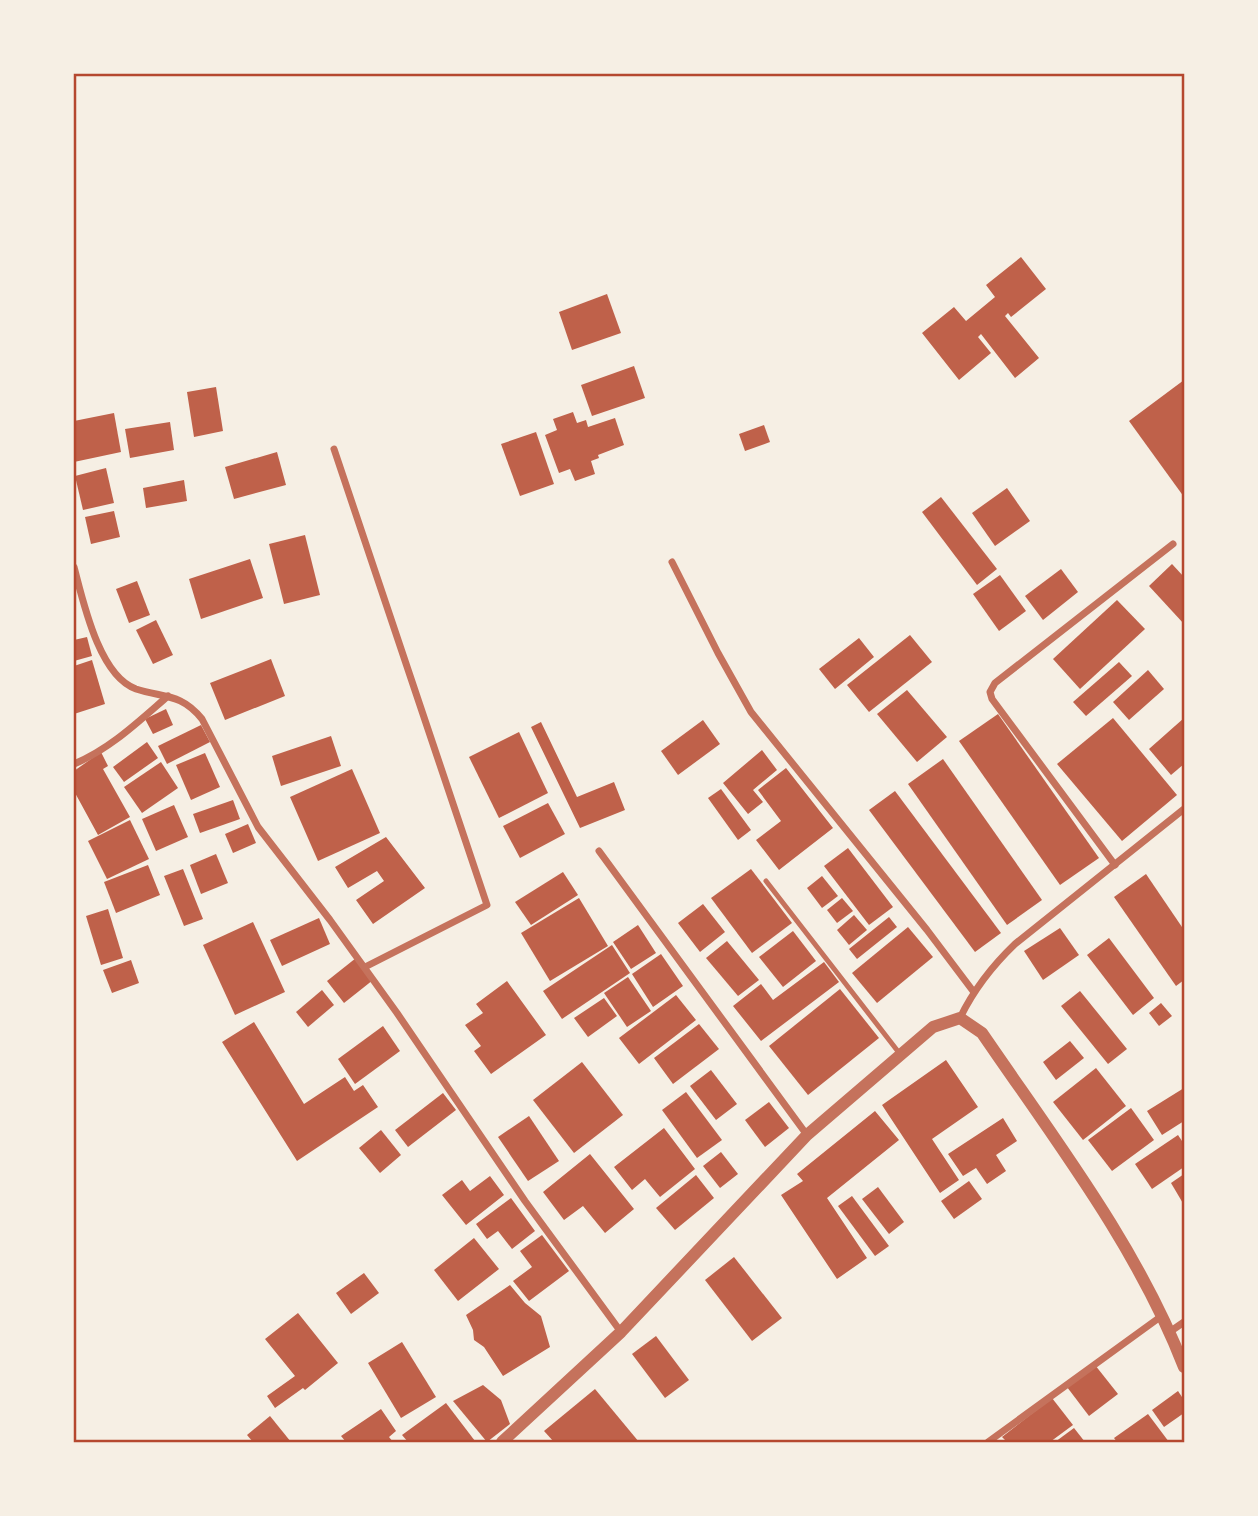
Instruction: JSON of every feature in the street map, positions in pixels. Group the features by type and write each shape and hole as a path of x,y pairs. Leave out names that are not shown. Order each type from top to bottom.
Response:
{"street":[{"path":"334,449 487,905 365,967"},
{"path":"1115,865 992,699 990,692 995,683 1173,544"},
{"path":"671,562 751,712 973,991"},
{"path":"74,567 106,661 115,675 133,688 168,696 191,706 202,719 257,827 365,967 524,1201 621,1332"},
{"path":"74,764 121,737 168,696"},
{"path":"502,1443 621,1332 807,1135 933,1027 960,1018 973,991 991,967 1015,944 1185,808"},
{"path":"599,851 807,1135"},
{"path":"960,1018 982,1033 1100,1207 1164,1315 1185,1367"},
{"path":"988,1443 1164,1315"},
{"path":"1171,1331 1185,1322"}],"lane":[{"path":"766,881 900,1054"}],"building":[{"path":"1021,257 1046,289 1011,317 1008,313 1005,316 1039,358 1015,378 981,334 978,337 991,353 959,380 922,333 954,307 966,321 995,297 986,285"},
{"path":"607,294 621,333 572,350 559,312"},
{"path":"634,366 645,398 592,416 581,385"},
{"path":"1184,380 1184,497 1129,421"},
{"path":"216,387 223,431 194,437 187,392"},
{"path":"573,412 577,423 586,420 588,427 615,418 624,445 598,455 599,458 591,461 595,474 575,481 570,469 559,473 545,435 557,430 553,419"},
{"path":"114,413 121,452 74,462 74,421"},
{"path":"170,422 174,450 130,458 125,429"},
{"path":"764,425 770,442 745,451 739,434"},
{"path":"536,432 554,484 520,496 501,444"},
{"path":"277,452 286,485 234,499 225,467"},
{"path":"106,468 114,503 83,510 75,476"},
{"path":"184,480 187,501 146,508 143,488"},
{"path":"1007,488 1030,521 995,546 972,513"},
{"path":"941,497 997,569 977,585 922,512"},
{"path":"114,511 120,537 91,544 85,517"},
{"path":"305,535 320,595 284,604 269,544"},
{"path":"250,559 263,598 201,619 189,579"},
{"path":"1172,564 1184,577 1184,624 1149,586"},
{"path":"1061,569 1078,592 1043,620 1025,596"},
{"path":"1000,575 1026,611 999,631 973,594"},
{"path":"137,581 150,615 129,623 116,589"},
{"path":"1117,600 1145,629 1080,689 1053,659"},
{"path":"156,620 173,655 153,664 136,630"},
{"path":"910,635 932,662 869,712 847,685"},
{"path":"87,637 92,656 74,661 74,640"},
{"path":"859,638 874,657 835,689 819,669"},
{"path":"271,659 285,696 225,720 210,683"},
{"path":"92,660 105,704 74,714 74,666"},
{"path":"1119,662 1132,676 1086,716 1073,702"},
{"path":"1148,670 1164,689 1129,720 1113,702"},
{"path":"907,690 947,737 917,762 877,714"},
{"path":"166,709 173,725 153,734 145,719"},
{"path":"998,714 1099,858 1060,885 959,741"},
{"path":"1113,718 1177,795 1122,841 1057,764"},
{"path":"1184,718 1184,764 1171,775 1149,749"},
{"path":"703,720 720,744 678,775 661,751"},
{"path":"541,722 577,797 614,782 625,810 580,828 531,727"},
{"path":"201,725 210,742 167,764 158,746"},
{"path":"519,732 548,793 499,818 469,757"},
{"path":"331,736 341,766 281,786 272,756"},
{"path":"147,742 158,758 124,782 113,767"},
{"path":"762,750 777,770 753,790 763,802 748,814 723,783"},
{"path":"101,752 108,766 103,769 130,817 98,835 74,791 74,771"},
{"path":"205,753 220,787 191,800 176,765"},
{"path":"943,759 1042,900 1007,925 908,784"},
{"path":"161,762 178,788 142,813 124,787"},
{"path":"786,768 833,828 779,870 756,840 781,821 758,790"},
{"path":"352,769 380,833 318,861 290,797"},
{"path":"721,789 751,830 738,840 708,798"},
{"path":"895,791 1001,933 975,952 869,810"},
{"path":"233,800 240,819 200,833 193,814"},
{"path":"548,803 565,834 520,858 503,826"},
{"path":"174,805 188,837 156,851 142,819"},
{"path":"130,820 149,859 107,879 88,841"},
{"path":"248,824 256,843 233,853 225,834"},
{"path":"386,837 425,888 373,924 356,900 384,881 377,871 348,888 335,867"},
{"path":"848,848 893,907 869,925 824,866"},
{"path":"216,854 228,883 201,894 190,865"},
{"path":"148,865 160,895 116,913 104,882"},
{"path":"183,869 203,919 184,926 164,876"},
{"path":"751,869 792,923 752,953 711,898"},
{"path":"563,872 578,895 531,925 515,902"},
{"path":"1146,874 1184,930 1184,980 1176,986 1114,897"},
{"path":"822,876 838,896 822,908 807,888"},
{"path":"579,898 608,946 550,981 521,933"},
{"path":"842,898 853,911 837,923 827,910"},
{"path":"703,904 725,932 700,952 678,923"},
{"path":"108,909 123,958 101,965 86,916"},
{"path":"854,915 867,930 849,945 837,930"},
{"path":"889,917 897,927 857,959 849,949"},
{"path":"319,918 330,944 282,966 270,940"},
{"path":"253,922 285,992 235,1015 203,945"},
{"path":"638,925 656,953 631,969 613,942"},
{"path":"908,927 933,957 877,1003 852,973"},
{"path":"1060,928 1079,955 1043,980 1024,951"},
{"path":"793,931 816,961 783,987 759,957"},
{"path":"1109,938 1154,998 1133,1015 1087,955"},
{"path":"727,941 759,980 738,996 706,958"},
{"path":"612,945 630,973 562,1019 543,991"},
{"path":"661,954 683,986 653,1007 632,974"},
{"path":"356,958 373,980 344,1003 327,981"},
{"path":"131,960 139,983 112,993 103,970"},
{"path":"824,962 839,982 761,1041 733,1006 761,984 773,1000"},
{"path":"628,977 651,1011 627,1027 604,993"},
{"path":"507,981 546,1035 491,1074 474,1051 481,1046 465,1025 483,1013 476,1004"},
{"path":"840,989 879,1038 808,1095 769,1046"},
{"path":"322,990 334,1005 308,1027 296,1012"},
{"path":"1080,991 1127,1049 1108,1064 1061,1006"},
{"path":"676,995 696,1020 639,1064 619,1038"},
{"path":"604,998 617,1016 588,1037 574,1018"},
{"path":"1161,1003 1172,1016 1159,1026 1149,1013"},
{"path":"254,1022 304,1104 345,1077 354,1091 363,1085 378,1107 297,1161 222,1042"},
{"path":"699,1024 719,1049 673,1084 654,1058"},
{"path":"383,1026 400,1051 355,1084 338,1059"},
{"path":"1070,1041 1084,1058 1056,1080 1043,1062"},
{"path":"946,1060 978,1107 932,1139 959,1180 940,1193 882,1105"},
{"path":"582,1062 623,1115 574,1153 533,1100"},
{"path":"1096,1068 1126,1106 1083,1140 1053,1102"},
{"path":"711,1070 737,1104 716,1120 690,1086"},
{"path":"1184,1088 1184,1121 1162,1135 1147,1111"},
{"path":"686,1092 722,1140 697,1158 662,1110"},
{"path":"443,1093 456,1110 408,1147 395,1130"},
{"path":"769,1102 789,1128 765,1147 745,1120"},
{"path":"1131,1108 1154,1140 1112,1171 1088,1140"},
{"path":"875,1111 899,1140 827,1198 867,1258 837,1279 781,1195 803,1181 797,1174"},
{"path":"529,1116 559,1161 528,1181 498,1137"},
{"path":"1003,1118 1017,1141 996,1155 1006,1171 987,1184 976,1168 963,1176 948,1154"},
{"path":"664,1128 695,1169 660,1197 645,1179 632,1190 614,1167"},
{"path":"381,1130 401,1155 380,1173 359,1148"},
{"path":"1178,1135 1184,1144 1184,1167 1152,1189 1135,1164"},
{"path":"721,1152 738,1174 720,1188 703,1166"},
{"path":"590,1154 634,1209 605,1233 583,1206 564,1220 543,1192"},
{"path":"1184,1174 1184,1205 1171,1183"},
{"path":"696,1175 714,1198 675,1230 656,1208"},
{"path":"490,1176 504,1195 466,1225 442,1195 462,1180 470,1191"},
{"path":"969,1181 982,1199 954,1219 941,1201"},
{"path":"878,1187 904,1222 889,1234 862,1199"},
{"path":"852,1196 889,1246 875,1256 838,1206"},
{"path":"511,1198 535,1231 512,1249 498,1231 487,1239 476,1224"},
{"path":"542,1235 569,1271 529,1301 513,1281 532,1267 520,1251"},
{"path":"474,1238 499,1269 458,1301 434,1270"},
{"path":"734,1257 782,1318 752,1341 705,1280"},
{"path":"364,1273 379,1293 351,1314 336,1293"},
{"path":"510,1285 525,1303 541,1316 550,1347 503,1376 484,1347 474,1340 466,1315"},
{"path":"298,1313 338,1363 305,1390 303,1388 275,1408 267,1396 295,1376 265,1339"},
{"path":"656,1336 689,1380 665,1398 632,1354"},
{"path":"402,1342 436,1397 401,1418 368,1363"},
{"path":"1095,1365 1118,1394 1089,1416 1067,1387"},
{"path":"483,1385 501,1400 510,1424 487,1442 453,1401"},
{"path":"595,1389 639,1442 554,1442 544,1431"},
{"path":"1178,1391 1184,1400 1184,1413 1164,1427 1152,1410"},
{"path":"1052,1398 1073,1425 1050,1442 1007,1442 1002,1437"},
{"path":"446,1403 475,1441 408,1442 402,1435"},
{"path":"381,1409 396,1431 389,1437 393,1442 346,1442 341,1436"},
{"path":"1148,1414 1169,1442 1117,1442 1114,1438"},
{"path":"270,1416 291,1442 253,1442 247,1435"},
{"path":"1074,1428 1085,1442 1055,1442"}]}
